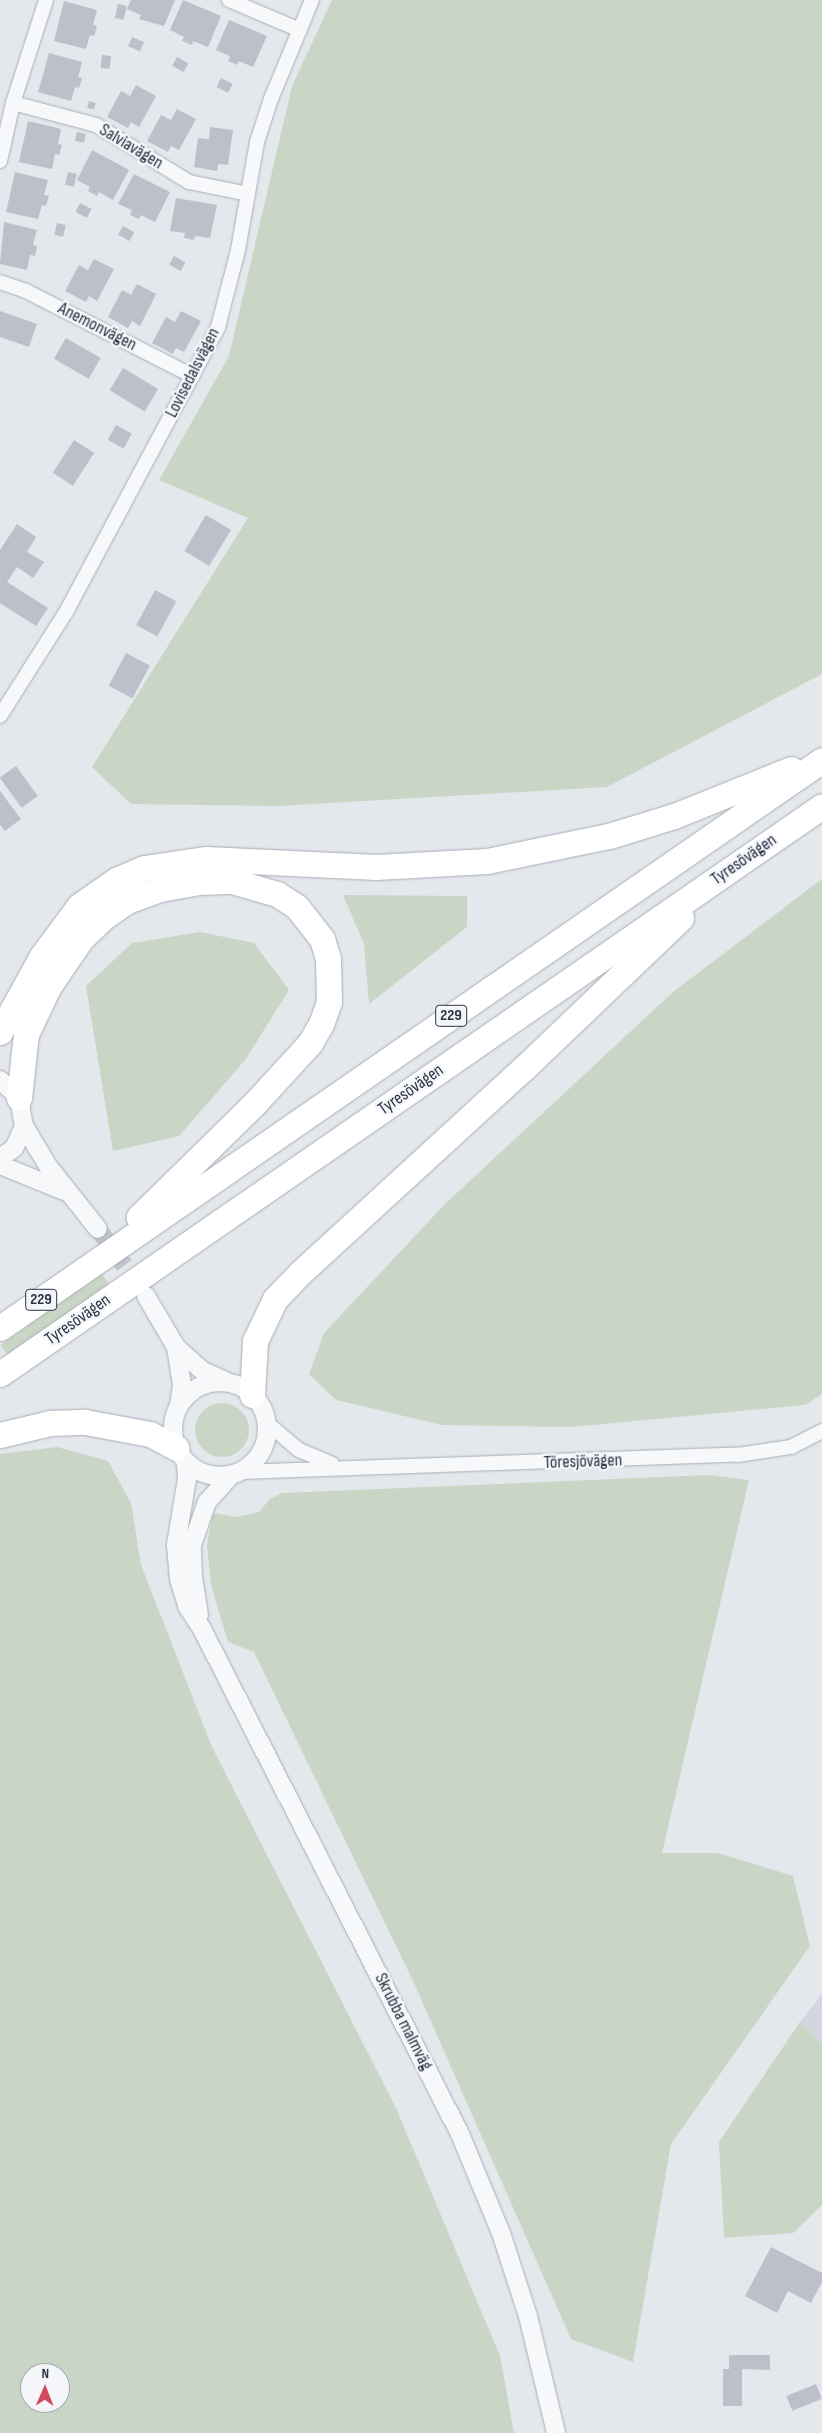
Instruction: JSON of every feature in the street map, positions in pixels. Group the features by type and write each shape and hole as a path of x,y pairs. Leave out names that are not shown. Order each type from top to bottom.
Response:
{"highway":[{"path":"0,1032 42,956 79,906 116,880 144,868 206,859 317,866 433,866 542,852 674,816 822,758"},
{"name":"229","path":"0,1328 822,758"},
{"name":"Tyresövägen","path":"0,1374 822,806"},
{"path":"252,1395 255,1341 275,1299 301,1272 525,1067 736,865"},
{"path":"19,1098 20,1063 26,1034 49,986 81,940 104,917 127,901 160,889 199,882 232,881 259,886 297,907 322,939 328,959 329,1002 310,1043 198,1161 81,1272"},
{"path":"0,1435 50,1424 85,1422 150,1434 181,1456"}],"street":[{"path":"0,161 13,103 46,0"},
{"path":"229,0 300,30"},
{"name":"Lovisedalsvägen","path":"0,716 66,612 218,326 238,250 257,142 271,99 312,0"},
{"name":"Salviavägen","path":"13,103 96,125 189,182 248,194"},
{"name":"Anemonvägen","path":"0,282 26,291 193,376"},
{"path":"0,1080 19,1098 24,1126 67,1192 98,1229"},
{"path":"0,1158 14,1148 24,1126"},
{"path":"0,1164 67,1192"},
{"path":"146,1296 176,1347 203,1371 225,1381 240,1385 262,1407 267,1423 265,1442 256,1460 235,1474 212,1477 181,1456 173,1435 182,1386 176,1347"},
{"path":"179,1406 192,1391 225,1381"},
{"name":"Töresjövägen","path":"267,1423 306,1453 340,1466"},
{"name":"Töresjövägen","path":"235,1474 340,1466 476,1466 738,1455 791,1446 822,1432"},
{"name":"Skrubba malmväg","path":"181,1456 187,1479 176,1545 179,1580 187,1606 202,1629 460,2134 501,2233 528,2316 556,2433"},
{"name":"Skrubba malmväg","path":"202,1629 193,1579 192,1545 207,1502 235,1474"}],"shaded area":[{"path":"822,1994 822,2045 800,2022"}],"green space":[{"path":"332,0 822,0 822,674 607,787 278,806 131,804 92,767 248,518 159,480 229,356 292,86"},
{"path":"822,879 822,1394 805,1405 572,1427 442,1425 336,1400 309,1374 324,1333 444,1205 673,992"},
{"path":"343,895 467,896 467,927 369,1004 364,944"},
{"path":"200,932 254,943 289,990 245,1060 179,1136 113,1151 86,986 132,943"},
{"path":"102,1274 109,1284 7,1355 0,1345"},
{"path":"217,1403 227,1403 237,1407 245,1415 249,1430 245,1445 237,1453 227,1457 217,1457 207,1453 199,1445 195,1435 195,1425 199,1415 207,1407"},
{"path":"57,1447 108,1461 131,1503 141,1565 212,1747 396,2108 500,2356 514,2433 0,2433 0,1454"},
{"path":"709,1475 749,1480 662,1853 718,1853 793,1876 810,1946 671,2144 633,2362 571,2339 414,1983 254,1652 228,1642 211,1585 207,1545 213,1513 236,1517 259,1512 270,1499 282,1493"},
{"path":"800,2022 822,2045 822,2205 793,2233 724,2238 719,2142"}],"building":[{"path":"131,0 175,0 164,26 139,19 141,15 127,9"},
{"path":"183,0 221,16 208,47 193,41 192,45 182,41 184,37 170,30"},
{"path":"64,1 97,10 93,25 97,26 94,36 90,35 86,49 54,41"},
{"path":"118,4 127,6 124,20 115,18"},
{"path":"229,20 267,36 253,67 239,61 237,65 228,61 230,56 216,50"},
{"path":"132,37 144,42 140,51 128,46"},
{"path":"49,53 82,62 78,77 82,78 79,88 75,87 71,101 38,92"},
{"path":"102,55 111,56 110,69 101,68"},
{"path":"177,57 188,63 184,72 172,66"},
{"path":"221,78 233,84 228,93 216,87"},
{"path":"136,85 156,96 139,127 131,122 128,128 107,117 121,91 130,96"},
{"path":"89,101 96,103 94,110 87,108"},
{"path":"177,109 196,119 179,150 171,146 168,152 147,141 161,115 171,120"},
{"path":"28,121 61,129 58,144 62,145 59,155 55,154 52,169 19,162"},
{"path":"210,127 233,130 228,165 218,164 217,171 194,167 198,138 209,139"},
{"path":"77,132 86,134 84,143 75,141"},
{"path":"92,150 129,170 113,200 99,192 97,196 88,191 90,187 77,180"},
{"path":"15,172 48,180 44,195 49,196 46,206 42,205 38,219 6,212"},
{"path":"68,172 77,174 74,187 65,185"},
{"path":"134,174 170,192 155,222 141,215 139,219 130,215 132,210 118,204"},
{"path":"176,198 217,205 210,238 195,236 194,240 184,238 185,233 170,231"},
{"path":"80,203 92,209 87,218 75,212"},
{"path":"4,222 37,230 33,245 37,246 35,256 30,255 27,270 0,264"},
{"path":"57,223 66,225 63,237 54,235"},
{"path":"123,226 134,232 130,241 118,235"},
{"path":"174,256 185,262 181,271 169,265"},
{"path":"94,259 114,269 97,301 89,296 86,302 65,291 79,265 88,270"},
{"path":"137,284 156,294 140,326 132,321 128,328 108,317 122,290 131,295"},
{"path":"0,311 37,324 29,347 0,337"},
{"path":"181,311 201,321 184,352 176,348 173,354 152,343 166,317 175,322"},
{"path":"66,338 101,358 89,379 54,359"},
{"path":"123,368 158,389 145,411 110,390"},
{"path":"116,425 132,434 124,449 108,440"},
{"path":"74,440 94,453 73,486 53,473"},
{"path":"206,515 231,530 209,566 184,551"},
{"path":"17,524 36,537 27,552 44,562 33,578 17,567 7,582 48,608 36,626 0,603 0,550"},
{"path":"155,590 176,601 157,637 136,625"},
{"path":"126,653 150,666 132,698 109,686"},
{"path":"16,766 38,796 22,808 0,778"},
{"path":"0,791 21,819 5,831 0,825"},
{"path":"771,2247 822,2273 822,2282 811,2303 788,2291 777,2313 745,2296"},
{"path":"729,2355 770,2355 770,2370 742,2369 742,2406 723,2406 723,2369 729,2369"},
{"path":"816,2384 822,2399 792,2411 786,2396"}],"tunnel":[{"path":"98,1229 142,1290"}]}
